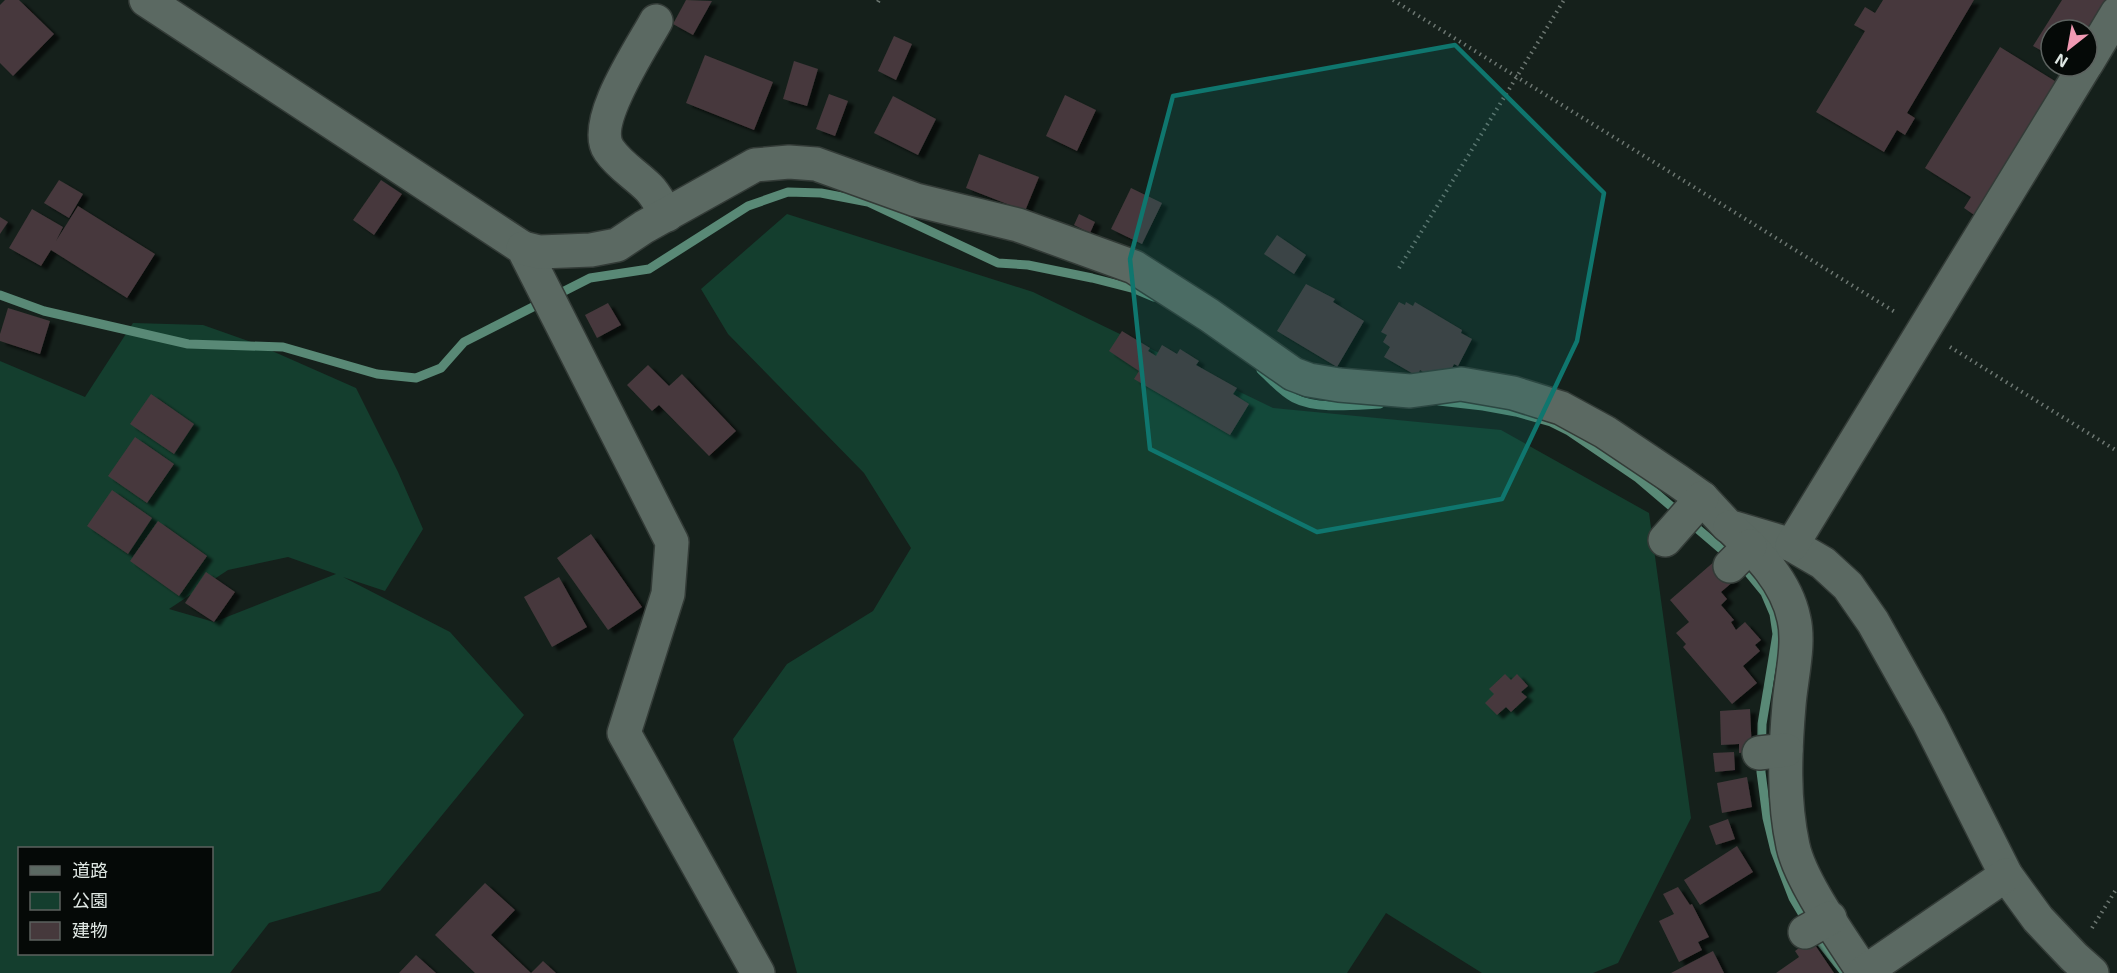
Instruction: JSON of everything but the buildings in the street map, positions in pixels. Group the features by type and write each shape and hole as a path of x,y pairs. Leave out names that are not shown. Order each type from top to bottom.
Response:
{"street":[{"path":"146,0 523,248 539,252 591,250 617,245 755,165 789,162 816,164 916,200 1018,225 1134,267 1209,315 1293,374 1309,380 1410,391 1461,384 1513,393 1561,408 1605,432 1702,498 1736,546 1775,574 1789,601 1795,620 1795,650 1773,751 1786,803 1793,848 1793,880 1817,925 1864,973 2006,875"},
{"path":"2099,43 2117,13"},
{"path":"656,21 619,88 604,127 607,147 620,164 650,189 667,214"},
{"path":"1792,545 2078,78"},
{"path":"523,248 672,542 668,594 624,734 758,973"},
{"path":"1665,540 1702,498"},
{"path":"1736,546 1792,545 1823,563 1848,586 1873,622 1929,722 2006,875 2038,919 2085,968"}],"path":[{"path":"1393,0 2117,451"},
{"path":"1399,268 1564,0"},
{"path":"2085,968 2117,888"}],"highlighted area":[{"path":"1455,45 1604,193 1577,341 1502,499 1317,532 1150,449 1130,259 1173,96"}],"green space":[{"path":"787,214 1033,292 1273,408 1501,430 1649,513 1691,818 1618,963 1593,973 1482,973 1386,913 1347,973 797,973 733,739 787,664 873,611 911,548 864,473 728,334 701,289"},
{"path":"133,323 203,325 254,343 356,388 398,472 423,529 385,591 343,577 450,632 524,715 380,891 269,923 230,973 0,973 0,361 85,397","holes":["288,557 336,574 214,622 169,609 228,570"]}],"waterway":[{"path":"0,295 44,311 188,344 283,347 377,374 416,378 441,368 464,342 590,278 649,269 748,206 788,192 821,193 868,202 998,263 1028,265 1092,278 1135,289 1154,297"},
{"path":"1261,370 1285,392 1303,402 1337,406 1380,404"},
{"path":"1439,401 1516,412 1551,422 1569,431 1638,478 1747,571 1765,593 1774,614 1777,634 1762,724 1761,772 1767,818 1775,851 1793,898 1815,935 1845,973"}]}
